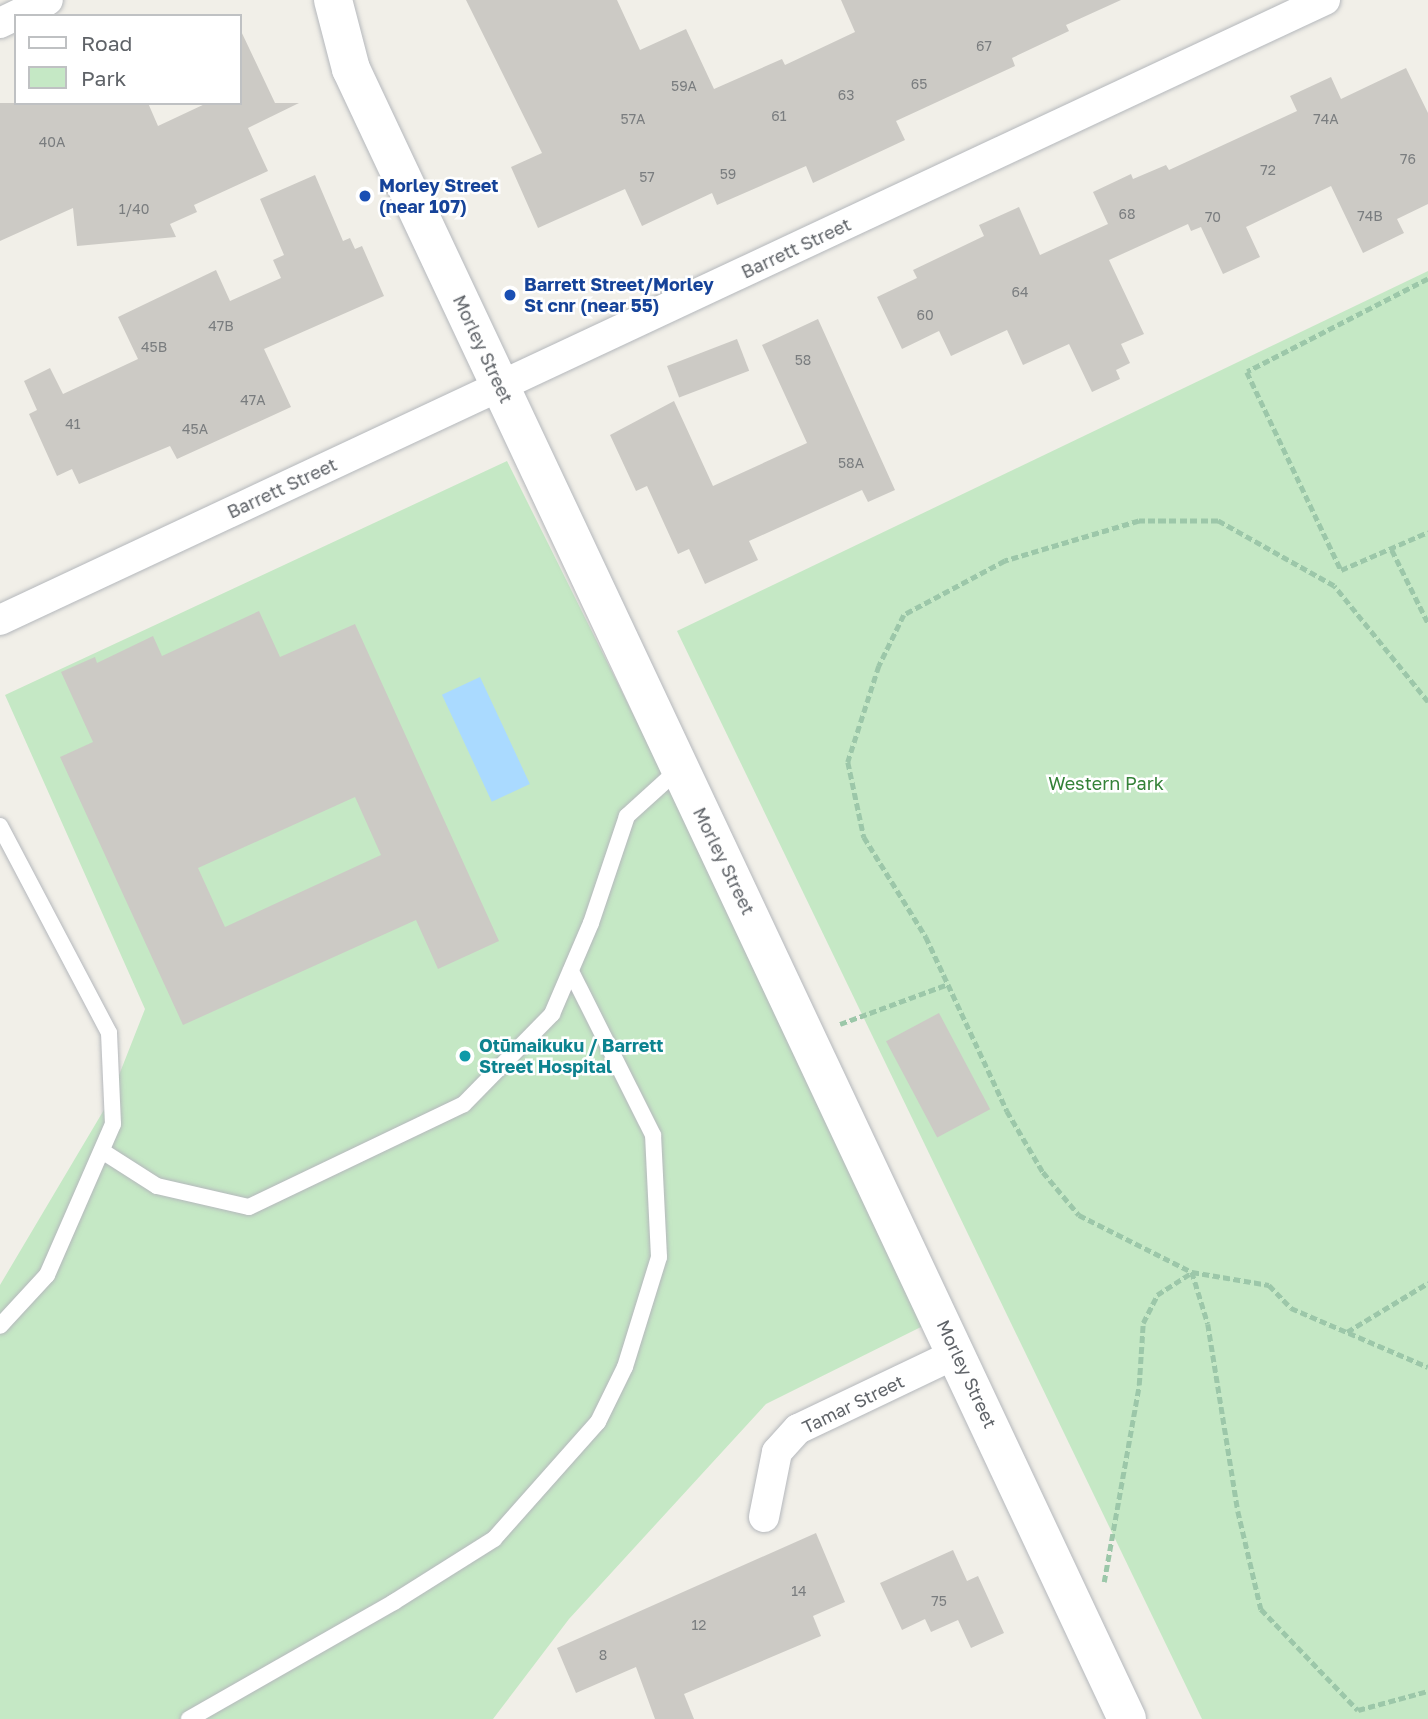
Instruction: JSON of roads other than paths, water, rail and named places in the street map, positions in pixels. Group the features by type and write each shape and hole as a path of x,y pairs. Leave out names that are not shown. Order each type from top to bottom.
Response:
{"main road":[{"name":"Morley Street","path":"332,0 351,69 1127,1719"}],"street":[{"path":"19,14 48,0"},
{"name":"Barrett Street","path":"0,620 1325,0"},
{"name":"Tamar Street","path":"764,1517 777,1452 798,1429 957,1353"}],"lane":[{"path":"102,1151 158,1186 249,1207 464,1104 552,1014 571,971 627,816 680,768"},
{"path":"0,826 109,1033 113,1125 47,1275 0,1326"},
{"path":"189,1719 394,1602 494,1539 598,1422 625,1367 659,1257 653,1135 571,971"}],"water":[{"path":"480,677 530,784 492,802 442,695"}],"place":[{"name":"Morley Street (near 107)","path":"365,196"},
{"name":"Barrett Street/Morley St cnr (near 55)","path":"510,295"},
{"name":"Otūmaikuku / Barrett Street Hospital","path":"465,1056"}],"park label":[{"name":"Western Park","path":"1106,783"}]}
